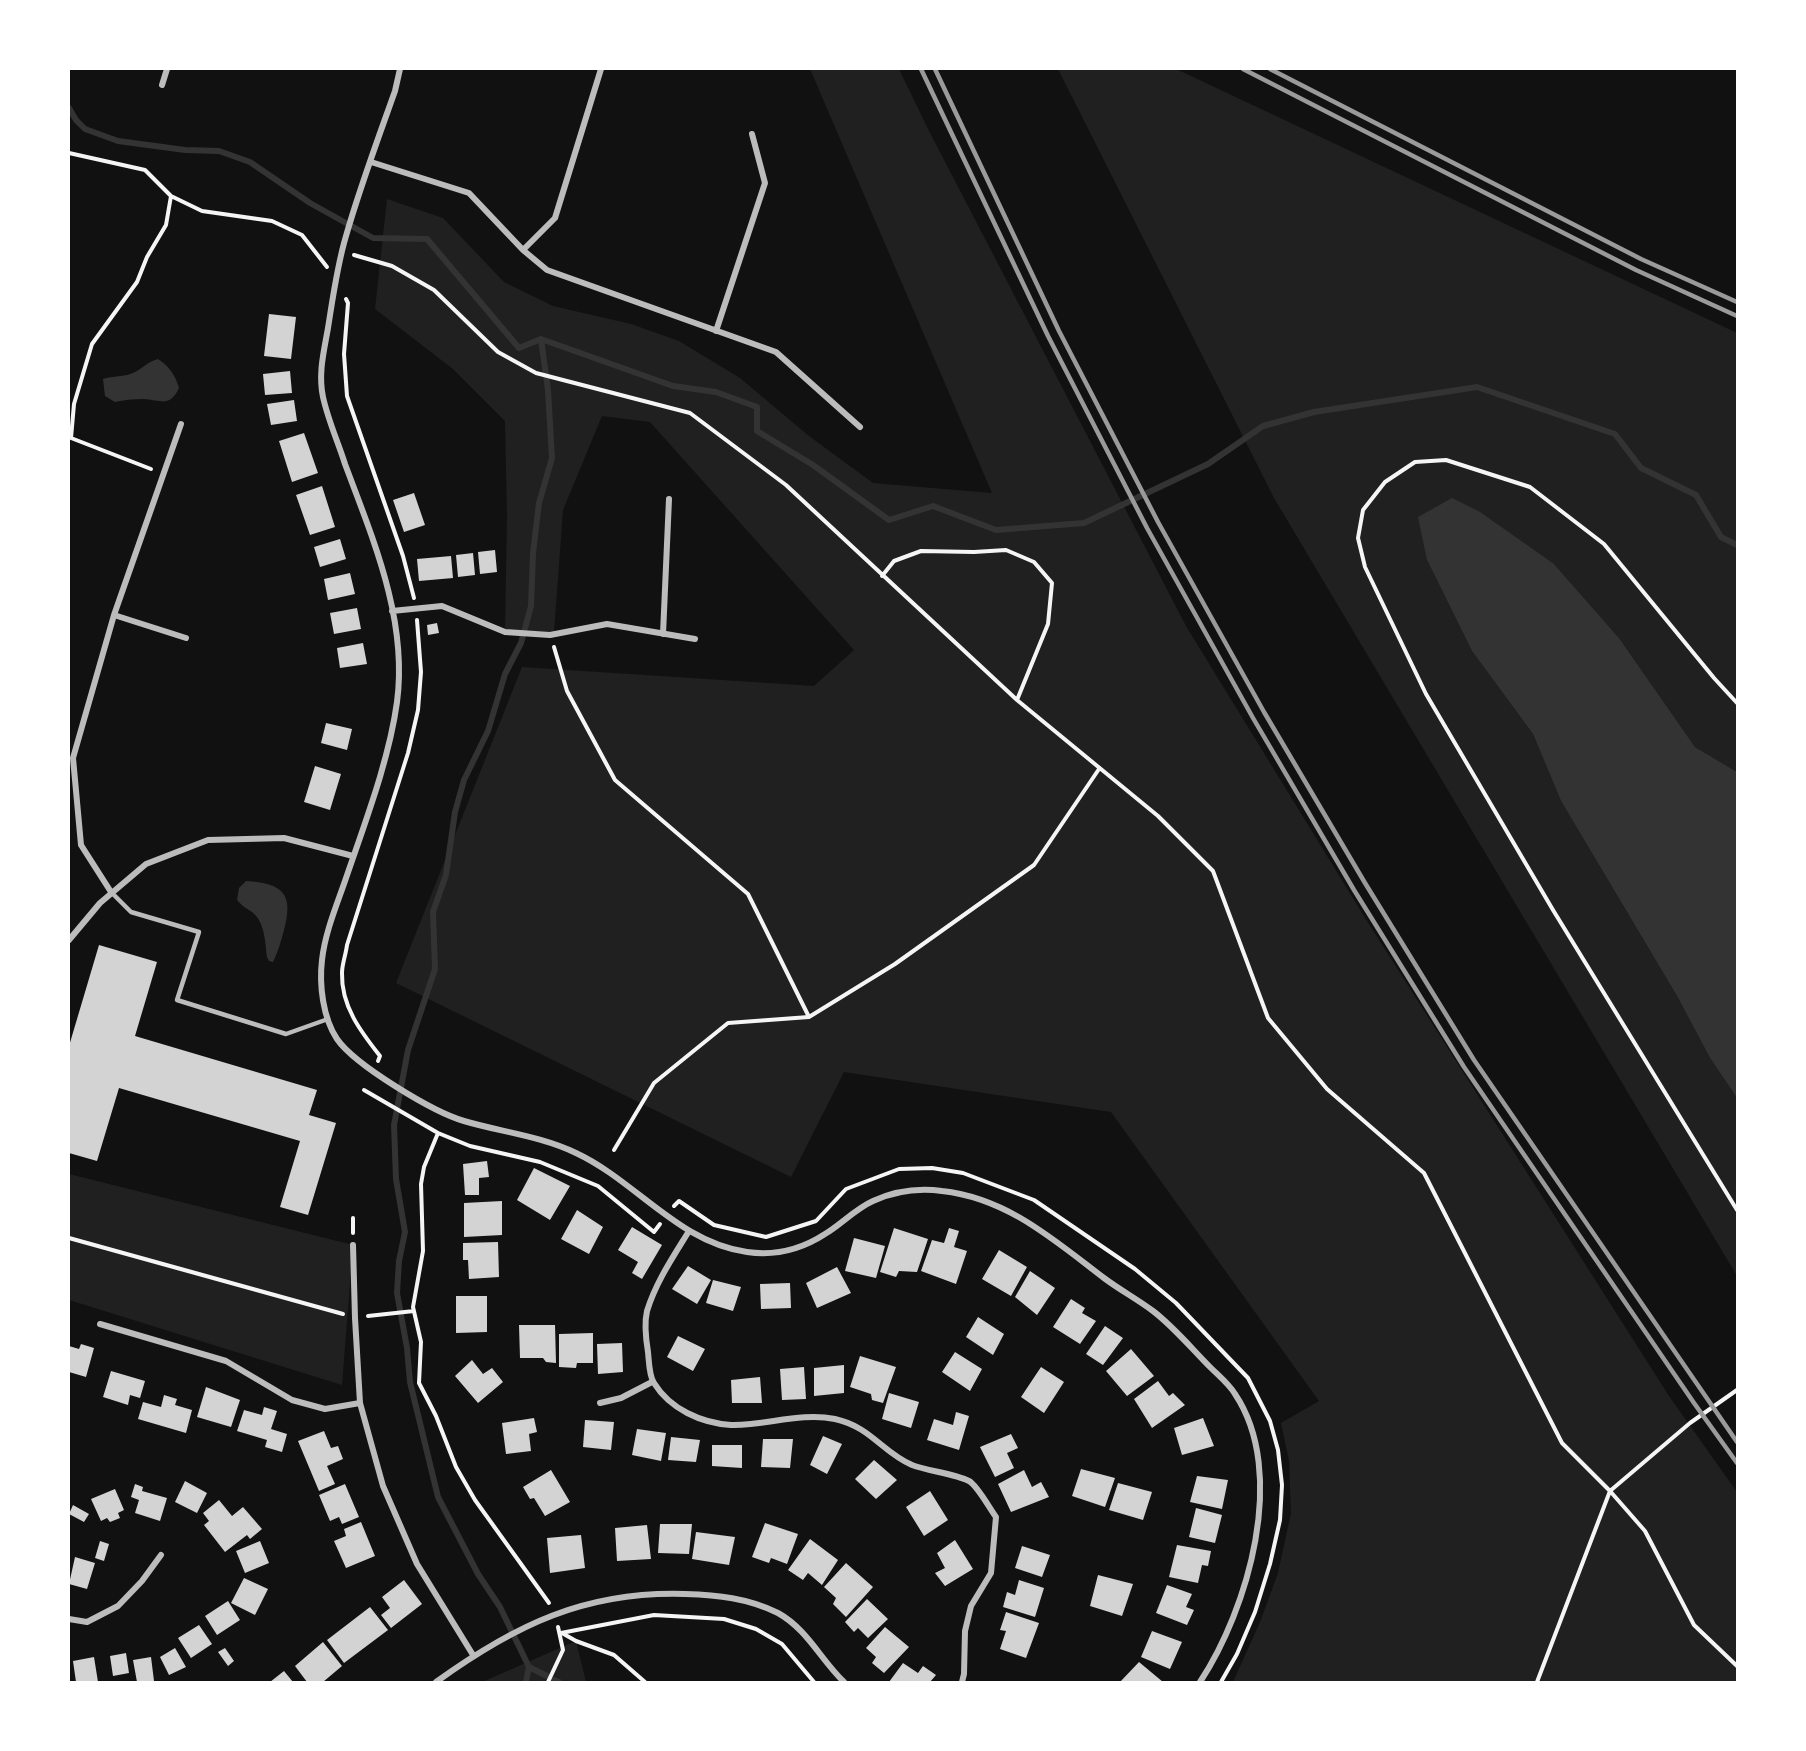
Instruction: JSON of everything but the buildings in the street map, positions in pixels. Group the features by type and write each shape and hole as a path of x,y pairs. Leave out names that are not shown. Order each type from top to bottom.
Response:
{"street":[{"path":"162,85 167,69"},
{"path":"400,69 345,239 320,374 323,399 380,557 392,611 399,670 394,722 374,794 322,956 321,984 328,1019 336,1037 356,1059 428,1105 457,1120 532,1138 574,1152 603,1168 689,1231 724,1247 748,1252 772,1253 797,1249 823,1236 853,1213 875,1200 910,1190 943,1191 975,1197 1004,1208 1033,1224 1121,1291 1156,1313 1235,1392 1251,1428 1259,1466 1260,1515 1248,1572 1231,1622 1200,1682"},
{"path":"523,250 555,218 601,69"},
{"path":"716,331 765,183 752,134"},
{"path":"371,162 469,193 523,250 547,270 776,352 860,427"},
{"path":"111,892 81,845 73,758 114,615 181,424"},
{"path":"663,634 669,499"},
{"path":"392,611 442,606 505,632 550,635 607,624 695,639"},
{"path":"114,615 186,638"},
{"path":"69,940 111,892 146,864 208,840 284,838 353,856"},
{"path":"689,1231 658,1282 646,1314 646,1341 652,1382 670,1401 691,1416 732,1425 813,1417 835,1419 856,1426 873,1436 895,1455 913,1465 970,1481 996,1517 991,1573 971,1606 965,1631 962,1682"},
{"path":"353,1245 360,1403 383,1486 417,1564 473,1655"},
{"path":"100,1324 226,1361 292,1400 325,1408 360,1403"},
{"path":"600,1403 621,1398 652,1382"},
{"path":"69,1619 87,1622 118,1606 142,1581 161,1555"},
{"path":"436,1682 473,1655 533,1623 587,1603 621,1596 653,1593 718,1595 750,1601 779,1614 802,1631 843,1682"}],"lane":[{"path":"111,892 131,912 199,932 177,999 286,1034 328,1019"}],"path":[{"path":"69,153 146,170 171,196 202,211 272,221 302,235 336,279 348,303 344,354 347,396 403,556 413,594"},
{"path":"163,473 70,438 74,404 93,344 137,282 147,257 166,225 171,196"},
{"path":"342,252 392,266 435,290 498,352 536,373 690,413 786,485 1017,700 1158,816 1213,871 1268,1018 1327,1089 1424,1173 1562,1443 1646,1531 1694,1624 1737,1666"},
{"path":"1737,703 1604,544 1530,487 1446,460 1415,462 1385,482 1363,510 1358,537 1365,567 1426,694 1554,910 1737,1210"},
{"path":"882,576 894,561 921,551 1006,550 1034,562 1052,583 1048,624 1017,700"},
{"path":"376,1073 380,1056 353,1020 344,996 342,973 347,945 408,753 418,710 420,672 417,625"},
{"path":"550,635 567,691 615,780 748,894 809,1017"},
{"path":"614,1149 654,1083 728,1023 809,1017 895,964 1034,866 1099,769"},
{"path":"364,1090 438,1133 470,1146 540,1162 598,1186 654,1232 679,1201 714,1225 766,1237 816,1221 846,1189 899,1169 932,1168 963,1173 1034,1200 1135,1269 1176,1303 1248,1378 1270,1421 1278,1450 1282,1485 1280,1520 1267,1574 1251,1623 1221,1682"},
{"path":"438,1133 422,1175 423,1251 414,1298 414,1311 421,1342 419,1383 436,1416 456,1467 475,1500 546,1598"},
{"path":"69,1238 355,1318 414,1311"},
{"path":"1537,1682 1610,1491 1690,1423 1737,1390"},
{"path":"561,1633 654,1615 724,1619 756,1629 782,1644 814,1682"},
{"path":"548,1682 563,1650 561,1633"},
{"path":"561,1633 614,1655 645,1682"}],"shaded area":[{"path":"810,69 899,69 1186,626 1367,921 1669,1396 1737,1492 1737,1682 1233,1682 1260,1622 1278,1573 1291,1513 1289,1461 1281,1423 1319,1401 1111,1112 844,1072 791,1177 396,983 522,667 814,686 854,650 650,422 602,416 563,510 554,632 505,631 507,517 505,421 453,369 375,309 387,199 443,218 504,282 553,306 631,324 679,341 740,378 809,436 873,483 992,493"},
{"path":"1058,69 1176,69 1737,333 1737,772 1695,747 1619,638 1554,564 1427,560 1472,651 1533,734 1561,801 1677,996 1710,1058 1737,1098 1737,1276 1274,498"},
{"path":"158,359 169,368 179,388 168,401 139,399 115,402 105,396 103,379 132,374"},
{"path":"1452,498 1480,512 1554,564 1619,638 1695,747 1737,772 1737,1098 1710,1058 1677,996 1561,801 1533,734 1472,651 1427,560 1418,517"},
{"path":"246,881 269,884 283,893 286,899 287,918 273,962 267,957 260,921 237,900 239,888"},
{"path":"69,1174 353,1245 342,1385 69,1300"},
{"path":"576,1641 586,1682 482,1682"}],"waterway":[{"path":"69,108 85,129 118,141 185,150 219,151 250,162 310,203 373,238 427,239 519,348 541,339 673,386 716,392 757,407 757,431 813,465 889,520 933,506 996,530 1084,523 1208,464 1263,426 1314,412 1477,387 1615,434 1641,468 1696,495 1721,537 1737,545"},
{"path":"541,339 548,390 552,458 539,503 533,553 531,606 521,643 505,674 488,731 464,780 455,812 446,875 433,912 435,969 408,1050 394,1125 396,1179 405,1232 399,1261 397,1293 407,1348 410,1382 438,1497 478,1574 500,1607 529,1667 547,1676"},
{"path":"526,1682 529,1667"},
{"path":"554,1680 559,1682"}],"railway":[{"path":"921,69 1048,336 1147,528 1253,718 1354,890 1464,1067 1737,1463"},
{"path":"935,69 1059,331 1158,522 1264,712 1365,883 1474,1060 1737,1442"},
{"path":"1243,69 1636,270 1737,316"},
{"path":"1270,69 1641,259 1737,302"}]}
